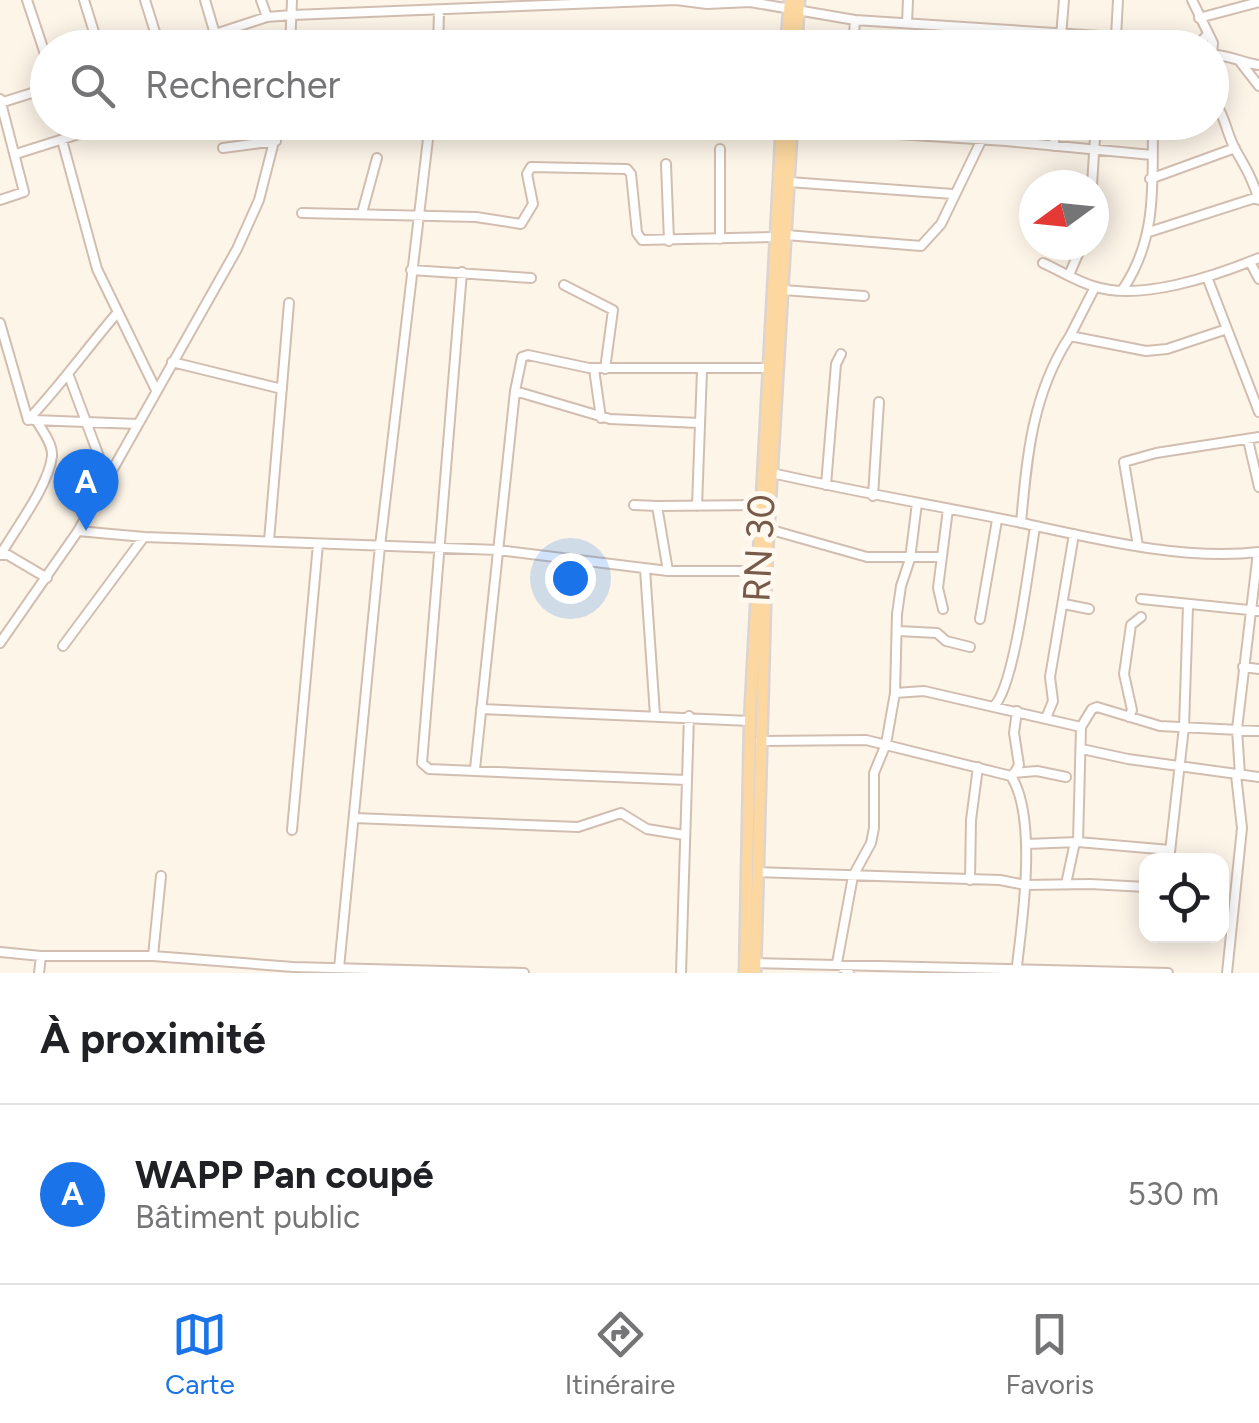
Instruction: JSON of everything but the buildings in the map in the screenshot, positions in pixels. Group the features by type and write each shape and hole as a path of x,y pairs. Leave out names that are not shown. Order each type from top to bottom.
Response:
{"main road":[{"name":"RN 30","path":"745,973 750,721 760,505 787,140"},
{"name":"RN 30","path":"755,968 768,529 788,140"}],"street":[{"path":"27,0 37,30"},
{"path":"84,0 93,30"},
{"path":"145,0 154,30"},
{"path":"205,0 214,30"},
{"path":"261,0 266,17"},
{"path":"291,30 292,0"},
{"path":"227,30 266,17 292,15 439,11 510,2 676,0 794,6 855,20 999,30"},
{"path":"907,23 908,0"},
{"path":"1061,30 1064,0"},
{"path":"1116,30 1118,0"},
{"path":"1192,0 1206,30"},
{"path":"1198,18 1259,2"},
{"path":"438,30 439,11"},
{"path":"854,30 855,20"},
{"path":"1229,56 1259,65"},
{"path":"1242,62 1259,86"},
{"path":"0,200 24,192 0,101 30,93"},
{"path":"1149,232 1258,198 1251,172 1235,148 1229,129"},
{"path":"19,153 62,140 96,269 156,390"},
{"path":"339,968 380,546 428,140"},
{"path":"302,212 476,217 521,224 532,204 527,174 532,167 627,169 631,174 637,234 642,240 781,236 921,246 940,224 981,140"},
{"path":"994,140 1152,155"},
{"path":"1054,140 1054,146"},
{"path":"1093,170 1095,140"},
{"path":"1122,289 1136,270 1149,232 1153,140"},
{"path":"0,643 78,531 248,227 260,200 276,141 223,148"},
{"path":"1150,179 1235,148"},
{"path":"720,149 720,240"},
{"path":"362,213 377,158"},
{"path":"666,164 669,242"},
{"path":"789,182 953,194"},
{"path":"1070,275 1076,260"},
{"path":"1043,263 1095,288 1155,289 1254,260 1259,279"},
{"path":"411,270 532,278"},
{"path":"462,272 422,763 430,769 686,780"},
{"path":"1207,276 1259,412"},
{"path":"564,285 614,311 605,369"},
{"path":"1021,523 1030,430 1055,358 1095,288"},
{"path":"783,290 864,296"},
{"path":"268,541 289,303"},
{"path":"32,420 118,312"},
{"path":"0,323 32,420 52,455 42,484 1,554"},
{"path":"1070,336 1146,352 1227,329"},
{"path":"826,485 836,364 841,354"},
{"path":"475,769 515,391 523,356 605,369 768,368"},
{"path":"172,362 282,389"},
{"path":"594,368 601,418"},
{"path":"697,506 702,370"},
{"path":"69,376 107,478"},
{"path":"1236,389 1259,381"},
{"path":"515,391 601,418 700,423"},
{"path":"874,496 879,402"},
{"path":"32,420 138,424"},
{"path":"1138,546 1124,462 1156,453 1259,438"},
{"path":"1248,440 1259,487"},
{"path":"772,473 1138,546 1229,554 1259,552 1256,611 1243,667 1236,730 1242,828 1228,973"},
{"path":"836,963 853,876 871,843 874,773 886,744 895,693 901,586 910,559 917,503"},
{"path":"634,505 760,505"},
{"path":"657,506 668,571"},
{"path":"944,609 938,596 948,509"},
{"path":"980,619 997,520"},
{"path":"995,706 1002,697 1009,672 1036,527"},
{"path":"768,529 867,557 940,557"},
{"path":"78,531 144,537 498,550 668,571 758,570"},
{"path":"1046,718 1053,701 1050,676 1074,534"},
{"path":"63,646 144,537"},
{"path":"292,830 318,544"},
{"path":"1,554 8,554 47,578"},
{"path":"645,569 655,715"},
{"path":"1141,599 1256,611"},
{"path":"1064,604 1089,608"},
{"path":"1170,853 1184,727 1188,606"},
{"path":"1129,717 1132,710 1124,674 1131,625 1140,617"},
{"path":"898,632 937,633 946,641 970,647"},
{"path":"1243,667 1259,669"},
{"path":"895,693 924,690 1081,728"},
{"path":"1066,884 1076,842 1081,728 1092,709 1097,707 1160,726 1259,731"},
{"path":"481,708 750,721"},
{"path":"1013,774 1019,766 1014,733 1018,711"},
{"path":"682,973 689,716"},
{"path":"760,741 853,738 1013,774 1037,771 1066,777"},
{"path":"1082,749 1259,777"},
{"path":"970,880 971,820 978,767"},
{"path":"1013,774 1026,844 1016,971"},
{"path":"354,818 578,827 620,813 647,829 684,835"},
{"path":"1026,844 1076,842 1170,850"},
{"path":"758,872 1000,880 1025,886 1139,887"},
{"path":"153,956 161,876"},
{"path":"0,952 153,956 293,970 524,973"},
{"path":"40,973 41,956"},
{"path":"200,973 201,959"},
{"path":"836,963 849,973"},
{"path":"755,968 836,963 1168,973"}],"place":[{"name":"WAPP Pan coupé","path":"86,531"}]}
